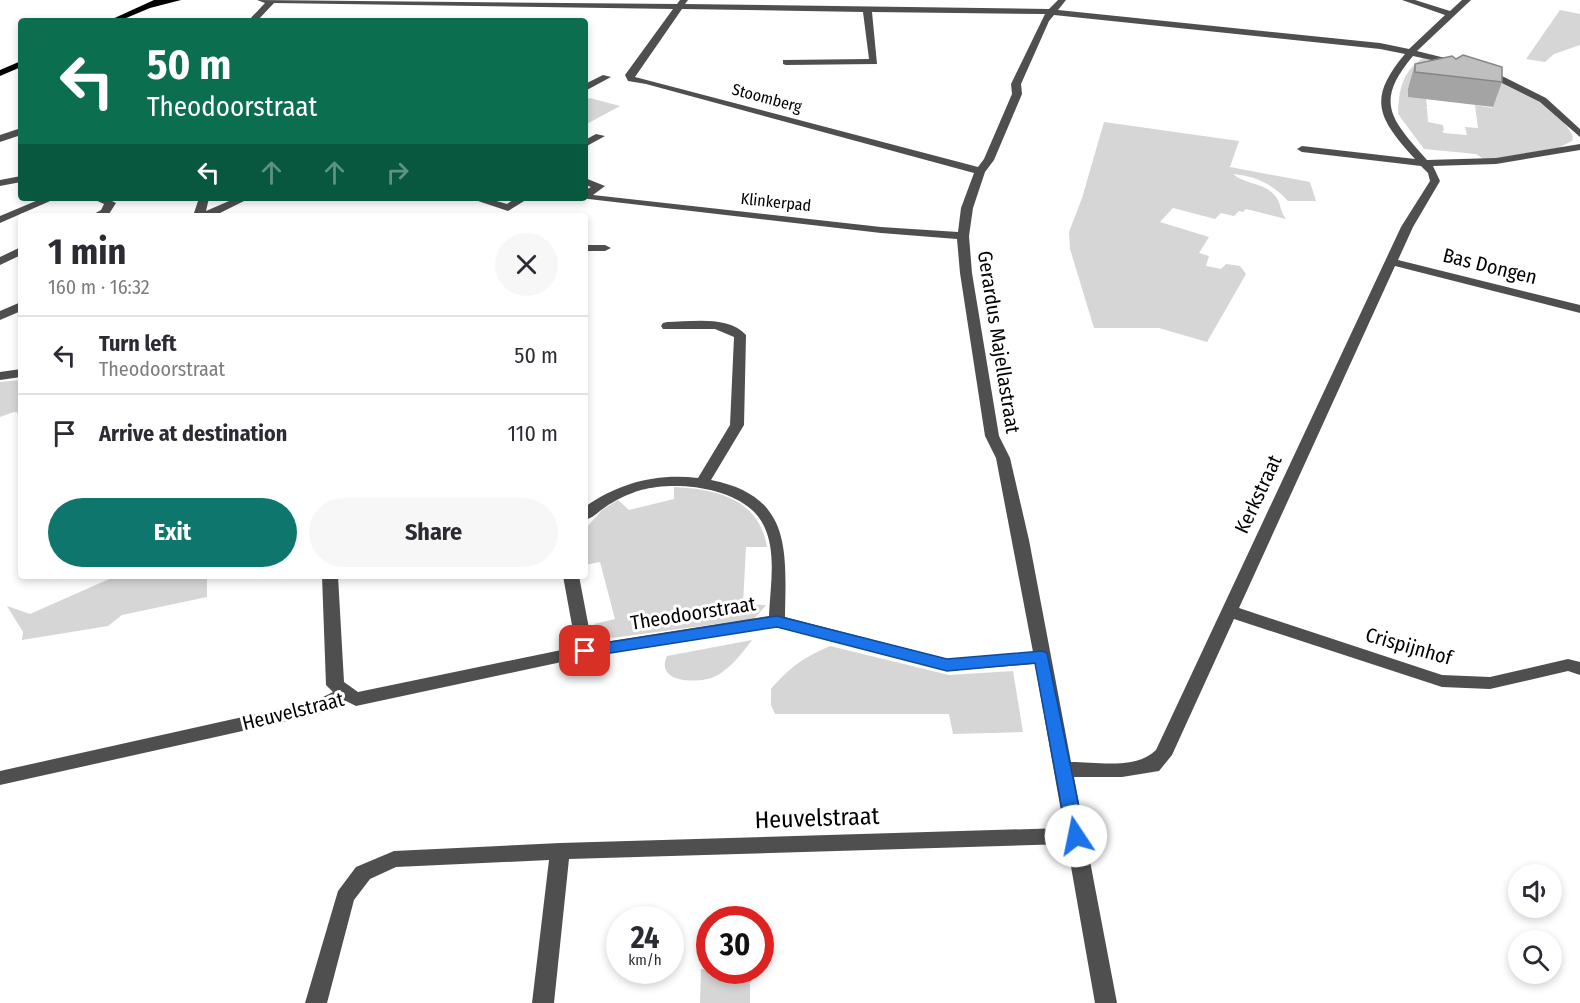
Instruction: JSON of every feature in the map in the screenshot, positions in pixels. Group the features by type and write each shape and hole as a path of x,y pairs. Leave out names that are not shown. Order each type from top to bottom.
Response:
{"main road":[{"path":"119,18 160,0"},
{"path":"136,11 177,0"},
{"path":"0,67 18,59"},
{"path":"0,73 18,65"}],"street":[{"path":"261,0 682,3 867,10 1051,12 1346,43 1410,52 1472,66 1505,80 1546,102 1580,134"},
{"name":"Gerardus Majellastraat","path":"1042,657 1003,458 992,436 966,273 963,236 967,208 980,171 989,160 1017,94 1016,84 1045,20 1062,0"},
{"path":"1406,0 1452,14"},
{"name":"Kerkstraat","path":"1063,769 1122,770 1152,766 1163,754 1407,227 1435,181 1433,173 1425,162 1396,129 1386,111 1385,97 1398,66 1410,52 1467,0"},
{"path":"255,18 271,1"},
{"name":"Stoomberg","path":"682,3 630,75 631,79 647,81 980,171"},
{"path":"786,62 874,62 867,10"},
{"path":"588,86 606,77"},
{"path":"0,139 18,132"},
{"path":"588,142 600,136"},
{"path":"1302,149 1425,162 1478,162 1580,147"},
{"path":"0,183 18,180"},
{"name":"Klinkerpad","path":"588,182 600,186 588,194"},
{"name":"Klinkerpad","path":"588,196 869,229 963,236"},
{"path":"0,220 45,201"},
{"path":"103,213 110,203 104,201"},
{"path":"212,213 238,201"},
{"path":"481,201 506,212 520,201"},
{"path":"588,248 605,248"},
{"path":"0,261 18,252"},
{"name":"Bas Dongen","path":"1391,262 1580,309"},
{"path":"0,316 18,307"},
{"path":"667,326 719,326 732,329 740,335 737,425 702,483"},
{"path":"0,376 18,374"},
{"name":"Theodoorstraat","path":"589,506 642,484 677,481 702,483 742,496 760,508 772,524 777,543 777,621"},
{"path":"330,579 335,685 347,693"},
{"path":"572,579 585,651"},
{"name":"Crispijnhof","path":"1229,611 1442,681 1490,683 1568,665 1580,669"},
{"name":"Theodoorstraat","path":"585,651 777,621 947,665 1042,657"},
{"name":"Heuvelstraat","path":"0,778 319,707 347,693 356,699 585,651"},
{"path":"1042,657 1106,1003"},
{"name":"Heuvelstraat","path":"316,1003 345,897 363,873 394,859 560,851 1076,836"},
{"path":"543,1003 560,851"}],"shaded area":[{"path":"1560,10 1580,14 1580,45 1554,54 1545,62 1526,59"},
{"path":"1425,57 1443,62 1486,76 1529,95 1548,107 1563,121 1573,137 1572,141 1558,148 1485,160 1476,154 1424,149 1398,114 1403,81 1417,62","holes":["1409,97 1491,106 1493,108 1475,105 1478,128 1465,127 1467,135 1444,133 1443,125 1428,122 1426,99"]},
{"path":"590,98 620,106 588,123 588,99"},
{"path":"1104,122 1239,141 1230,167 1310,182 1316,201 1288,201 1263,182 1233,174 1271,192 1278,199 1286,219 1246,209 1234,216 1221,213 1215,219 1173,208 1160,222 1209,237 1199,253 1209,256 1206,266 1221,269 1226,264 1240,266 1246,274 1207,342 1159,328 1094,328 1070,249 1069,232 1082,198"},
{"path":"18,380 18,413 0,417 0,382"},
{"path":"674,487 706,490 734,500 745,507 755,518 767,547 746,547 743,604 766,605 754,619 612,638 596,633 594,624 615,619 600,562 588,564 588,526 602,510 618,500 629,510 674,499"},
{"path":"109,579 207,579 207,597 122,615 108,626 22,640 23,632 7,606 30,614"},
{"path":"752,640 731,665 709,679 681,680 667,672 665,665 667,656"},
{"path":"830,646 949,675 1013,671 1023,732 953,734 949,714 775,714 771,705 771,689 798,663"},
{"path":"701,984 750,984 750,1003 700,1003"}],"building":[{"path":"1463,55 1502,67 1502,82 1415,72 1415,64 1452,56 1456,59"}],"route":[{"path":"585,651 777,621 947,665 1042,657 1076,836"}]}
